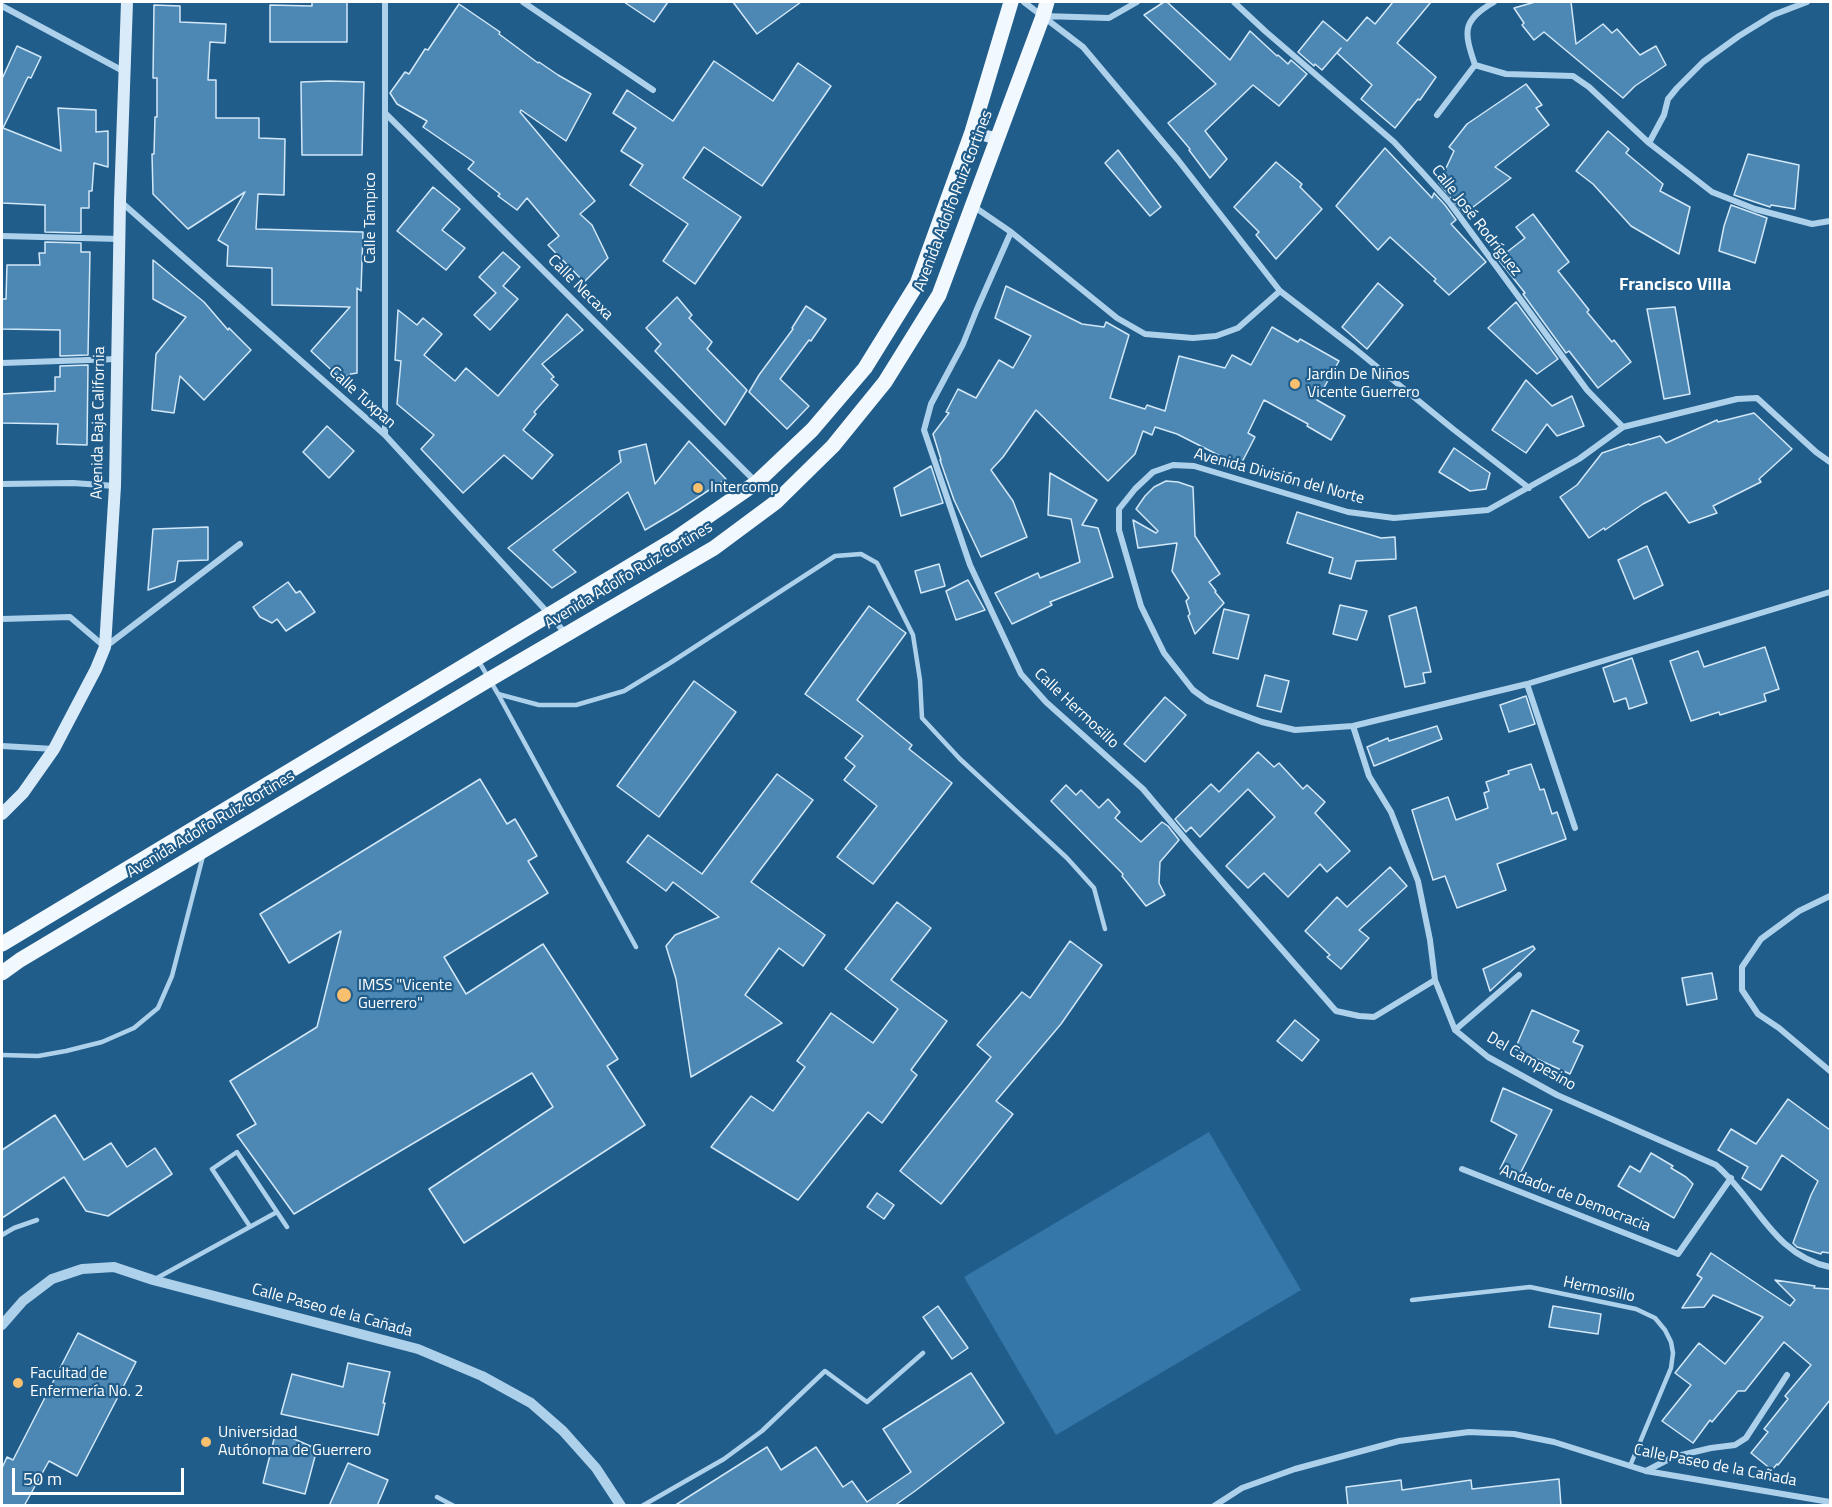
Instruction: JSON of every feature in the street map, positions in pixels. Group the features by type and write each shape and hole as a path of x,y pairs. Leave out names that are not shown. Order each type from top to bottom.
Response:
{"main road":[{"name":"Avenida Baja California","path":"2,814 23,794 54,749 105,647 115,486 120,201 127,2"},
{"name":"Avenida Adolfo Ruiz Cortines","path":"2,944 675,539 756,483 812,430 865,368 917,284 972,132 1011,2"},
{"name":"Avenida Adolfo Ruiz Cortines","path":"2,973 20,960 490,679 714,548 776,502 832,446 885,382 939,295 1045,9"},
{"path":"972,132 998,139"}],"street":[{"name":"Calle Tampico","path":"384,435 385,2"},
{"path":"523,2 653,90"},
{"path":"1024,2 1045,9 1109,18 1137,2"},
{"name":"Calle José Rodríguez","path":"1234,2 1394,142 1421,171 1449,202 1587,390 1623,427"},
{"path":"1475,65 1466,39 1470,20 1481,9 1494,2"},
{"path":"1649,143 1664,116 1668,99 1703,62 1773,15 1807,2"},
{"path":"2,6 126,72"},
{"path":"1045,9 1083,47 1178,160 1280,291 1529,488"},
{"path":"1437,115 1475,65"},
{"path":"1475,65 1506,74 1573,76 1589,87 1649,143 1712,192 1755,208 1812,224 1830,221"},
{"name":"Calle Necaxa","path":"385,113 756,483"},
{"name":"Calle Tuxpan","path":"120,201 384,435 566,635"},
{"path":"973,206 1011,232 1117,318 1145,334 1193,338 1216,336 1238,328 1280,291"},
{"name":"Calle Hermosillo","path":"1011,232 963,344 931,404 924,430 970,565 1021,674 1046,702 1143,789 1336,1011 1374,1017 1435,980"},
{"path":"2,236 120,239"},
{"path":"2,363 117,359"},
{"path":"1623,427 1737,399 1757,398 1830,462"},
{"name":"Avenida División del Norte","path":"1623,427 1579,459 1488,510 1394,518 1347,512 1194,466 1173,465 1153,472 1135,489 1119,509 1119,530 1141,606 1164,653 1192,690 1208,701 1232,711 1262,722 1295,730 1353,726 1527,684 1830,592"},
{"path":"2,484 73,483 115,486"},
{"path":"2,619 70,617 105,647 240,544"},
{"path":"1527,684 1575,828"},
{"name":"Del Campesino","path":"1353,726 1369,776 1391,812 1418,881 1430,940 1435,980 1455,1030 1488,1058 1547,1089 1716,1165 1731,1178 1776,1237 1800,1254 1830,1267"},
{"path":"2,746 54,749"},
{"path":"1830,896 1799,911 1761,939 1742,967 1742,990 1758,1014 1779,1028 1830,1071"},
{"path":"1455,1030 1519,975"},
{"name":"Andador de Democracia","path":"1462,1169 1678,1254 1731,1178"},
{"name":"Calle Paseo de la Cañada","path":"2,1325 23,1301 52,1280 82,1269 114,1267 153,1280 418,1349 482,1376 531,1403 563,1431 596,1468 621,1506"},
{"path":"1646,1471 1673,1457 1735,1445 1746,1438 1787,1375"},
{"name":"Calle Paseo de la Cañada","path":"1214,1506 1242,1488 1295,1469 1399,1441 1469,1432 1514,1434 1554,1442 1646,1471 1830,1502"}],"lane":[{"path":"498,694 539,705 576,705 624,691 835,556 861,554 877,563 912,635 920,680 922,718 960,759 1067,858 1094,888 1105,929"},
{"path":"477,657 636,947"},
{"path":"2,1055 38,1056 102,1042 134,1028 158,1008 172,976 205,851"},
{"path":"249,1226 212,1169 237,1152 287,1227"},
{"path":"153,1280 277,1212"},
{"path":"2,1235 37,1220"},
{"name":"Hermosillo","path":"1412,1300 1530,1287 1636,1309 1656,1318 1671,1342 1673,1353 1671,1368 1630,1466"},
{"path":"642,1506 724,1459 762,1431 825,1371 867,1402 923,1353"},
{"path":"437,1497 454,1506"}],"shaded area":[{"path":"1209,1132 1301,1290 1056,1435 964,1277"}],"building":[{"path":"312,2 347,2 347,42 270,42 270,5 312,6"},
{"path":"624,2 668,2 654,22"},
{"path":"733,2 801,2 757,34"},
{"path":"1167,2 1230,60 1250,31 1277,56 1288,64 1291,60 1307,74 1279,106 1253,85 1205,131 1227,159 1210,178 1168,123 1216,84 1144,15"},
{"path":"1393,2 1431,2 1397,43 1436,77 1420,100 1418,99 1395,128 1361,99 1372,85 1337,53 1341,48 1322,70 1298,52 1323,21 1347,41 1367,17 1375,24"},
{"path":"1535,2 1571,2 1576,44 1603,24 1612,33 1617,29 1640,55 1656,46 1666,65 1635,86 1623,98 1544,32 1534,40 1522,25 1524,23 1514,8"},
{"path":"459,4 500,32 499,34 538,63 591,94 566,141 521,110 520,112 595,201 580,214 592,225 608,258 584,282 548,245 559,236 527,198 517,210 498,196 500,194 468,169 474,162 423,127 427,121 397,104 390,93 405,72 409,74 425,49 428,50"},
{"path":"154,5 180,6 180,22 226,24 225,43 210,42 208,80 216,80 216,118 259,118 259,138 285,139 284,195 258,194 256,229 363,232 361,291 357,288 357,373 341,379 311,351 350,307 272,305 272,268 227,266 228,246 218,240 245,192 188,229 153,194 152,154 154,154 155,117 157,117 157,78 153,78"},
{"path":"17,46 41,57 31,78 28,77 3,128 61,151 58,108 96,110 96,132 108,131 108,167 94,163 92,191 89,191 89,208 81,208 81,233 45,232 45,205 2,203 2,79"},
{"path":"714,61 773,101 798,63 831,86 762,186 704,147 683,178 741,217 695,284 663,261 688,224 630,185 643,165 621,151 636,128 613,113 627,90 673,121"},
{"path":"301,82 364,82 362,155 302,155"},
{"path":"1526,84 1542,105 1536,108 1549,125 1495,167 1511,178 1464,214 1439,183 1454,151 1449,147 1467,124"},
{"path":"1608,131 1629,149 1626,153 1663,184 1660,191 1690,207 1679,254 1631,226 1593,184 1576,171"},
{"path":"1385,148 1432,198 1434,193 1445,205 1456,220 1451,224 1486,262 1449,295 1434,281 1436,279 1390,237 1378,250 1336,206"},
{"path":"1118,150 1161,207 1150,216 1105,163"},
{"path":"1748,154 1799,165 1795,209 1771,205 1770,207 1734,195"},
{"path":"1276,162 1302,184 1300,187 1322,209 1276,259 1256,235 1259,232 1234,207"},
{"path":"433,187 460,209 442,230 465,248 446,270 397,231"},
{"path":"1731,205 1767,218 1755,263 1719,251"},
{"path":"1533,214 1569,262 1558,271 1589,310 1587,312 1631,362 1598,388 1569,351 1566,353 1523,294 1525,293 1498,259 1525,238 1516,227"},
{"path":"45,242 81,243 81,252 90,252 88,355 60,356 60,330 2,329 2,299 6,299 7,265 40,265 39,253 45,253"},
{"path":"503,252 520,267 503,286 518,299 490,330 474,315 496,293 479,277"},
{"path":"153,260 204,302 228,330 229,328 251,350 204,400 180,376 174,413 152,410 156,354 186,317 153,299"},
{"path":"1378,283 1403,305 1367,349 1342,327"},
{"path":"1006,286 1082,324 1104,327 1106,322 1129,335 1110,398 1145,409 1147,405 1165,411 1179,356 1225,368 1232,355 1251,365 1272,327 1298,342 1300,339 1339,361 1317,400 1345,416 1331,440 1307,426 1308,424 1264,400 1248,433 1255,437 1240,466 1177,434 1155,427 1152,435 1143,431 1135,454 1108,481 1036,410 1003,457 991,470 1013,501 1027,537 981,557 954,500 933,434 949,413 946,412 958,389 976,398 999,360 1013,368 1031,336 995,318"},
{"path":"677,297 692,315 689,318 712,342 707,349 747,390 725,425 655,351 661,344 646,328"},
{"path":"1516,302 1558,359 1537,374 1488,328"},
{"path":"806,306 826,319 780,379 809,406 787,429 749,392 793,329"},
{"path":"1675,307 1690,394 1664,399 1647,309"},
{"path":"398,310 417,325 423,318 442,334 424,355 455,381 466,368 498,396 567,314 583,330 542,364 554,377 551,379 558,385 534,412 536,414 523,430 553,455 532,479 504,455 463,493 421,449 434,435 397,404 401,361 395,360"},
{"path":"88,365 87,445 57,444 58,424 2,423 2,394 55,391 55,377 60,377 60,366"},
{"path":"1526,380 1552,406 1572,396 1584,426 1557,436 1547,424 1526,453 1492,430"},
{"path":"1754,413 1792,449 1759,479 1761,482 1713,506 1717,513 1689,523 1666,492 1589,538 1560,497 1577,485 1602,453 1660,436 1666,443 1717,420 1718,422"},
{"path":"327,426 354,451 329,478 303,452"},
{"path":"689,441 726,479 645,530 628,492 553,550 576,572 552,588 508,548 621,462 619,451 646,444 655,484"},
{"path":"1454,448 1490,473 1486,489 1470,491 1439,472"},
{"path":"931,466 943,503 901,516 894,488"},
{"path":"1050,473 1097,500 1082,525 1098,528 1113,577 1050,602 1052,605 1012,624 995,593 1038,573 1040,578 1080,562 1071,519 1048,515"},
{"path":"1166,481 1193,487 1195,536 1220,574 1209,582 1224,603 1195,634 1188,616 1190,614 1186,601 1189,598 1172,571 1177,543 1138,548 1133,520 1156,533 1158,531 1136,509 1154,487"},
{"path":"1297,512 1381,538 1395,537 1396,559 1356,561 1351,579 1329,573 1333,558 1287,543"},
{"path":"208,527 208,560 178,561 175,581 148,590 153,529"},
{"path":"1647,546 1663,585 1634,599 1618,560"},
{"path":"939,564 945,586 921,593 915,571"},
{"path":"968,580 985,610 956,620 946,591"},
{"path":"288,582 296,593 300,591 315,612 286,631 277,619 272,623 260,617 253,607"},
{"path":"1340,605 1367,611 1357,640 1333,634"},
{"path":"869,606 906,633 857,700 912,745 909,749 952,783 873,884 837,857 877,806 844,780 855,766 845,758 863,736 805,694"},
{"path":"1416,607 1431,672 1423,673 1425,683 1405,687 1389,616"},
{"path":"1224,609 1249,615 1238,659 1213,653"},
{"path":"1765,647 1779,689 1764,694 1766,701 1691,721 1670,661 1698,651 1704,667"},
{"path":"1632,658 1647,703 1629,709 1626,698 1614,702 1603,668"},
{"path":"1265,675 1289,681 1281,712 1257,706"},
{"path":"694,681 736,712 659,817 617,786"},
{"path":"1526,696 1535,724 1509,732 1500,705"},
{"path":"1165,697 1186,715 1145,762 1124,744"},
{"path":"1437,726 1442,739 1374,766 1367,747 1388,738 1389,741"},
{"path":"1258,752 1274,767 1279,763 1303,789 1307,785 1325,802 1315,813 1350,851 1327,872 1320,864 1288,897 1264,873 1248,888 1226,866 1275,817 1248,789 1200,837 1191,827 1186,832 1175,819 1211,784 1219,792"},
{"path":"1531,764 1540,790 1544,789 1552,814 1557,812 1566,839 1497,864 1506,890 1457,908 1445,876 1433,880 1412,810 1448,797 1456,820 1488,808 1484,793 1489,791 1486,782 1509,774 1508,771"},
{"path":"777,774 813,800 751,882 825,935 803,966 779,948 745,995 782,1023 691,1077 676,979 666,946 675,935 719,917 673,882 666,891 627,862 648,835 702,874"},
{"path":"480,779 507,824 515,819 537,856 528,861 548,893 444,957 466,994 543,944 618,1059 607,1066 645,1125 464,1243 429,1189 553,1107 532,1073 294,1214 237,1135 256,1124 230,1081 317,1027 341,931 289,963 260,914"},
{"path":"1066,785 1076,795 1081,790 1099,808 1108,799 1120,812 1115,818 1141,842 1162,822 1168,826 1179,840 1160,862 1159,883 1165,895 1146,906 1122,876 1123,874 1051,801"},
{"path":"1390,867 1407,886 1359,930 1369,938 1341,969 1327,957 1330,955 1305,931 1337,897 1347,907"},
{"path":"897,902 931,928 891,980 947,1021 911,1070 917,1075 882,1123 868,1112 798,1200 711,1147 751,1096 773,1111 805,1067 797,1061 831,1013 873,1043 898,1009 845,969"},
{"path":"1070,941 1102,965 1061,1024 996,1101 1013,1114 941,1204 900,1171 991,1057 977,1045 1022,992 1030,998"},
{"path":"1533,946 1535,949 1490,991 1483,969"},
{"path":"1712,973 1717,999 1687,1005 1682,978"},
{"path":"1532,1010 1579,1031 1573,1042 1583,1046 1570,1074 1515,1049"},
{"path":"1295,1020 1319,1040 1302,1061 1277,1041"},
{"path":"1503,1088 1552,1110 1518,1178 1500,1169 1517,1135 1491,1121"},
{"path":"1788,1099 1830,1130 1830,1253 1822,1252 1821,1254 1797,1247 1793,1243 1818,1181 1782,1155 1761,1190 1742,1178 1748,1167 1718,1150 1731,1129 1756,1144"},
{"path":"55,1115 84,1160 111,1143 127,1167 155,1148 172,1174 108,1216 86,1211 64,1177 2,1218 2,1150"},
{"path":"1651,1153 1673,1166 1671,1168 1693,1184 1674,1218 1618,1186 1630,1166 1640,1172"},
{"path":"877,1193 894,1205 884,1219 867,1207"},
{"path":"1711,1253 1790,1306 1795,1300 1775,1280 1830,1289 1830,1400 1772,1470 1751,1453 1768,1432 1764,1429 1788,1399 1785,1396 1811,1365 1784,1342 1745,1391 1738,1391 1712,1422 1710,1420 1693,1443 1662,1421 1691,1385 1675,1373 1699,1343 1725,1364 1763,1317 1713,1295 1704,1307 1682,1308 1702,1278 1697,1275"},
{"path":"938,1306 968,1348 952,1359 923,1317"},
{"path":"1553,1306 1601,1314 1598,1334 1549,1327"},
{"path":"78,1333 136,1362 77,1476 49,1461 24,1506 2,1506 2,1468 7,1457 13,1460"},
{"path":"348,1363 390,1372 378,1435 281,1414 292,1374 343,1387"},
{"path":"971,1373 1004,1423 894,1506 674,1506 767,1447 781,1470 816,1447 843,1487 852,1481 867,1502 911,1472 883,1429"},
{"path":"276,1431 317,1449 305,1494 263,1483"},
{"path":"348,1463 388,1480 377,1506 329,1506"},
{"path":"1559,1479 1561,1506 1348,1506 1346,1487 1401,1480 1402,1490 1471,1480 1472,1489"}],"place":[{"name":"Jardin De Niños Vicente Guerrero","path":"1295,384"},
{"name":"Intercomp","path":"698,488"},
{"name":"IMSS \"Vicente Guerrero\"","path":"344,995"},
{"name":"Facultad de Enfermería No. 2","path":"18,1383"},
{"name":"Universidad Autónoma de Guerrero","path":"206,1442"}],"district":[{"name":"Francisco Villa","path":"1675,286"}]}
